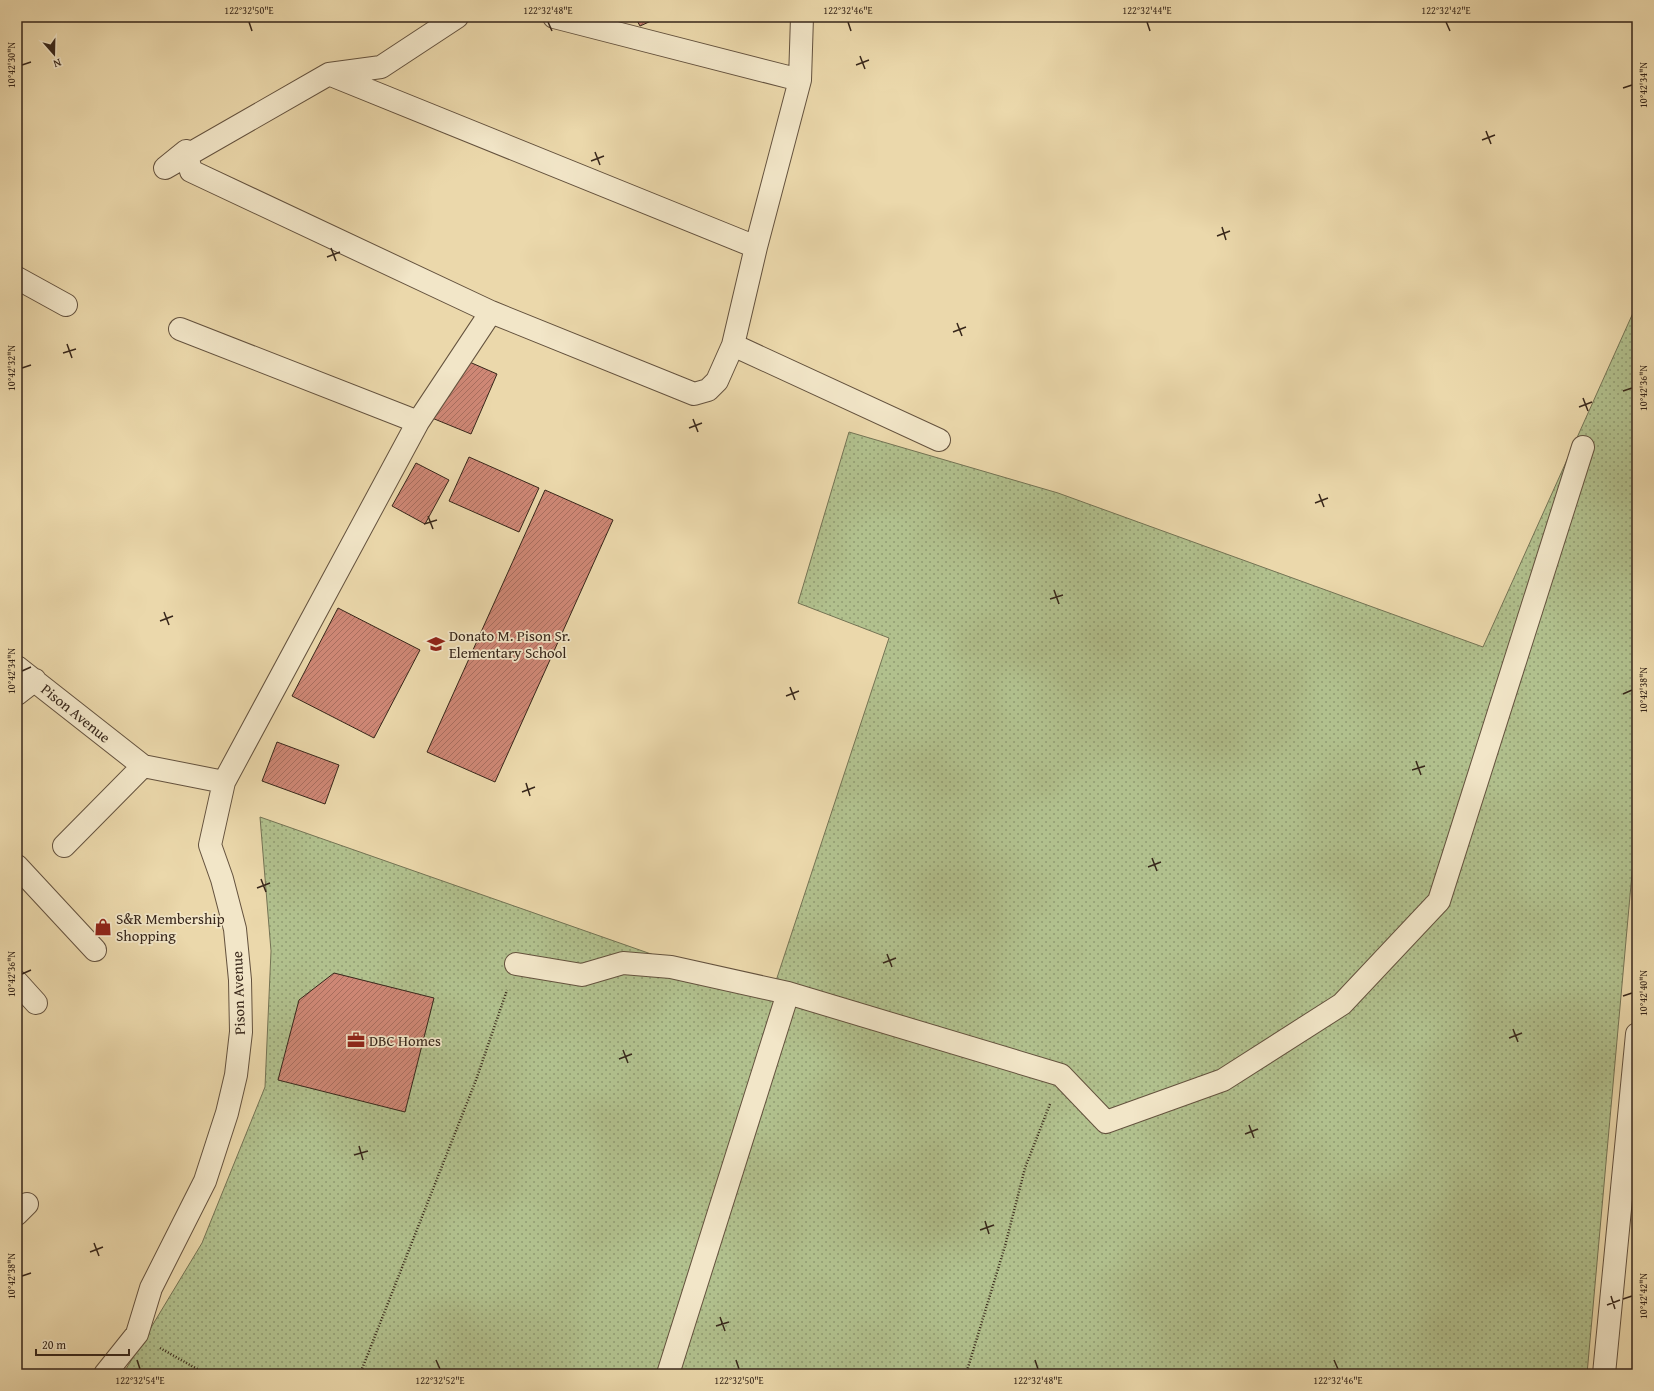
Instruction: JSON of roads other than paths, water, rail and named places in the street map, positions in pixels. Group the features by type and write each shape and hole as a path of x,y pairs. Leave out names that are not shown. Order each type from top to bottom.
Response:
{"street":[{"path":"457,17 381,67 329,74 192,152 186,156 165,168 186,151 188,158 189,164 191,170 492,312 694,394 708,390 717,380 733,345 756,247 800,80 802,17"},
{"path":"554,17 800,80"},
{"path":"329,74 756,247"},
{"path":"17,278 66,305"},
{"path":"224,782 418,422 492,312"},
{"path":"180,329 418,422"},
{"path":"733,345 939,440"},
{"path":"516,964 582,975 623,963 671,967 788,992 1061,1075 1106,1122 1223,1080 1342,1004 1439,901 1583,448"},
{"name":"Pison Avenue","path":"17,667 143,766 224,782 210,845 222,879 236,936 240,980 241,1032 236,1074 227,1113 205,1181 152,1288 137,1334 105,1374"},
{"path":"17,694 34,680"},
{"path":"64,846 143,766"},
{"path":"17,866 95,950"},
{"path":"17,982 36,1003"},
{"path":"668,1374 788,992"},
{"path":"1604,1374 1637,1034"}],"place":[{"name":"Donato M. Pison Sr. Elementary School","path":"436,644"},
{"name":"S&R Membership Shopping","path":"103,927"},
{"name":"DBC Homes","path":"356,1040"}]}
